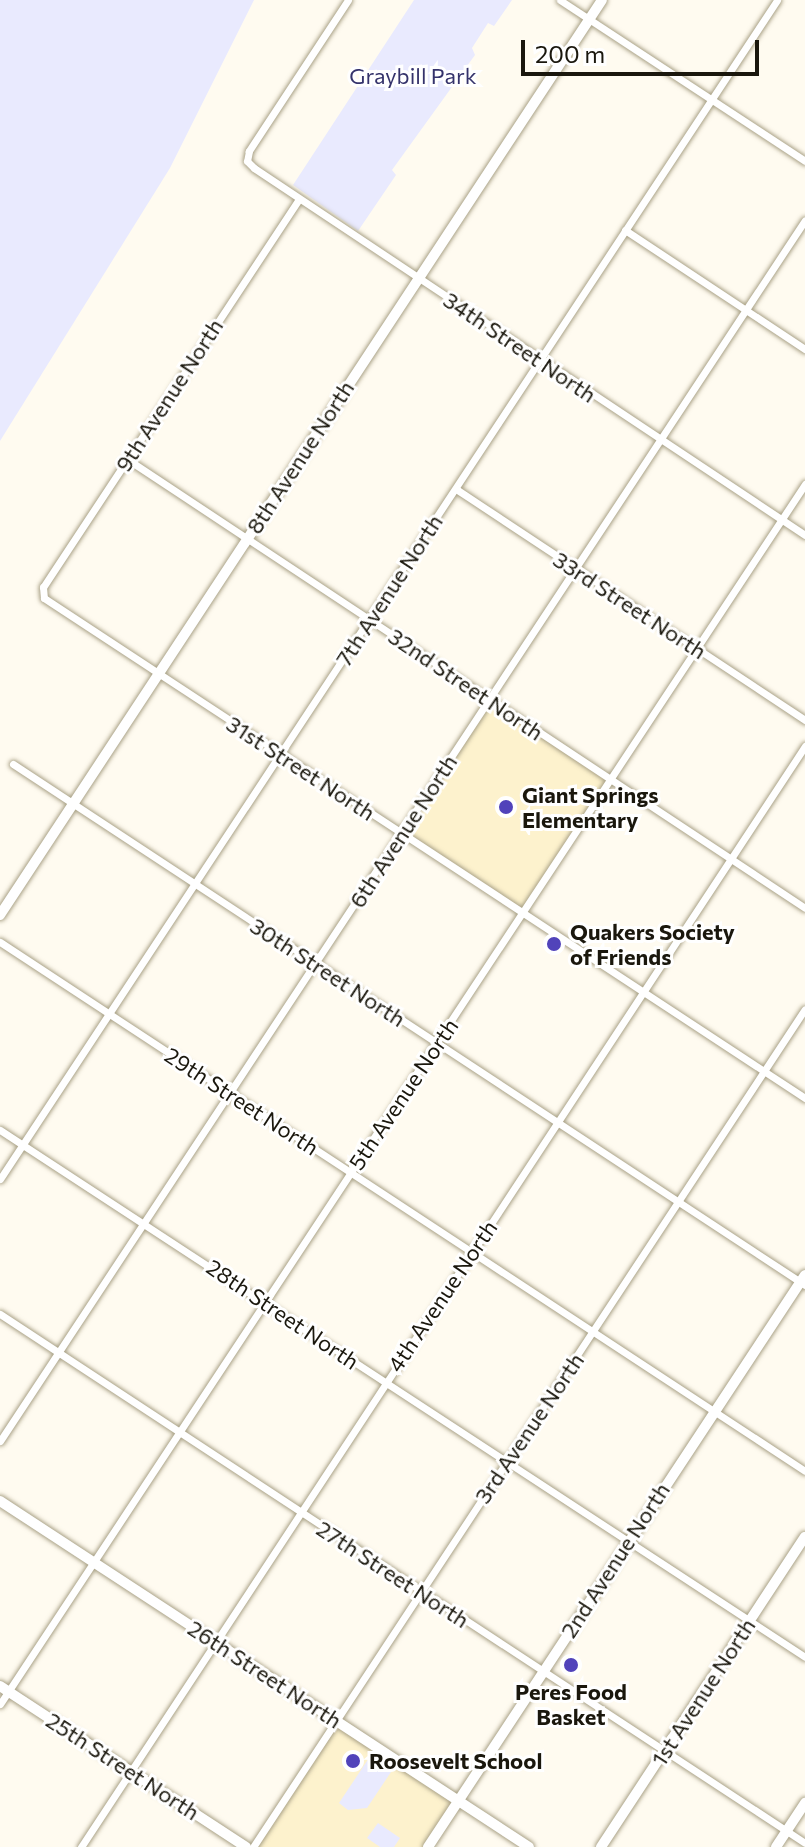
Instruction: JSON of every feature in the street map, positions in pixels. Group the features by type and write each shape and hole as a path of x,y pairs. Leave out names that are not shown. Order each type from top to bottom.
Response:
{"street":[{"name":"34th Street North","path":"348,0 249,151 247,161 418,279 805,535"},
{"path":"560,0 805,161"},
{"name":"8th Avenue North","path":"0,915 602,0"},
{"name":"7th Avenue North","path":"0,1179 777,0"},
{"name":"9th Avenue North","path":"41,592 299,199"},
{"name":"6th Avenue North","path":"0,1441 805,220"},
{"path":"625,230 805,349"},
{"name":"32nd Street North","path":"127,459 805,908"},
{"name":"5th Avenue North","path":"0,1704 4,1689 95,1562 805,484"},
{"name":"33rd Street North","path":"456,489 805,720"},
{"name":"31st Street North","path":"41,592 280,755 805,1098"},
{"name":"4th Avenue North","path":"81,1847 214,1640 805,746"},
{"name":"30th Street North","path":"13,764 557,1124 803,1281"},
{"name":"29th Street North","path":"0,942 805,1471"},
{"name":"3rd Avenue North","path":"253,1847 805,1009"},
{"name":"28th Street North","path":"0,1130 144,1221 805,1657"},
{"name":"2nd Avenue North","path":"428,1847 627,1540 803,1281"},
{"name":"27th Street North","path":"0,1314 805,1843"},
{"name":"26th Street North","path":"0,1501 529,1847"},
{"name":"1st Avenue North","path":"601,1847 805,1537"},
{"name":"25th Street North","path":"4,1689 246,1847"},
{"path":"776,1847 805,1803"}],"shaded area":[{"name":"Giant Springs Elementary","path":"489,698 610,780 519,914 398,832"},
{"name":"Roosevelt School","path":"335,1720 458,1801 428,1847 253,1847"}],"green space":[{"path":"0,0 254,0 170,168 0,441"},
{"name":"Graybill Park","path":"414,0 512,0 494,26 488,23 472,48 475,55 392,170 396,175 358,231 293,185"},
{"path":"369,1758 391,1772 367,1808 348,1810 339,1803"},
{"path":"378,1823 400,1838 394,1847 380,1847 367,1838"}],"place":[{"name":"Giant Springs Elementary","path":"506,807"},
{"name":"Quakers Society of Friends","path":"554,944"},
{"name":"Peres Food Basket","path":"571,1665"},
{"name":"Roosevelt School","path":"353,1761"}]}
